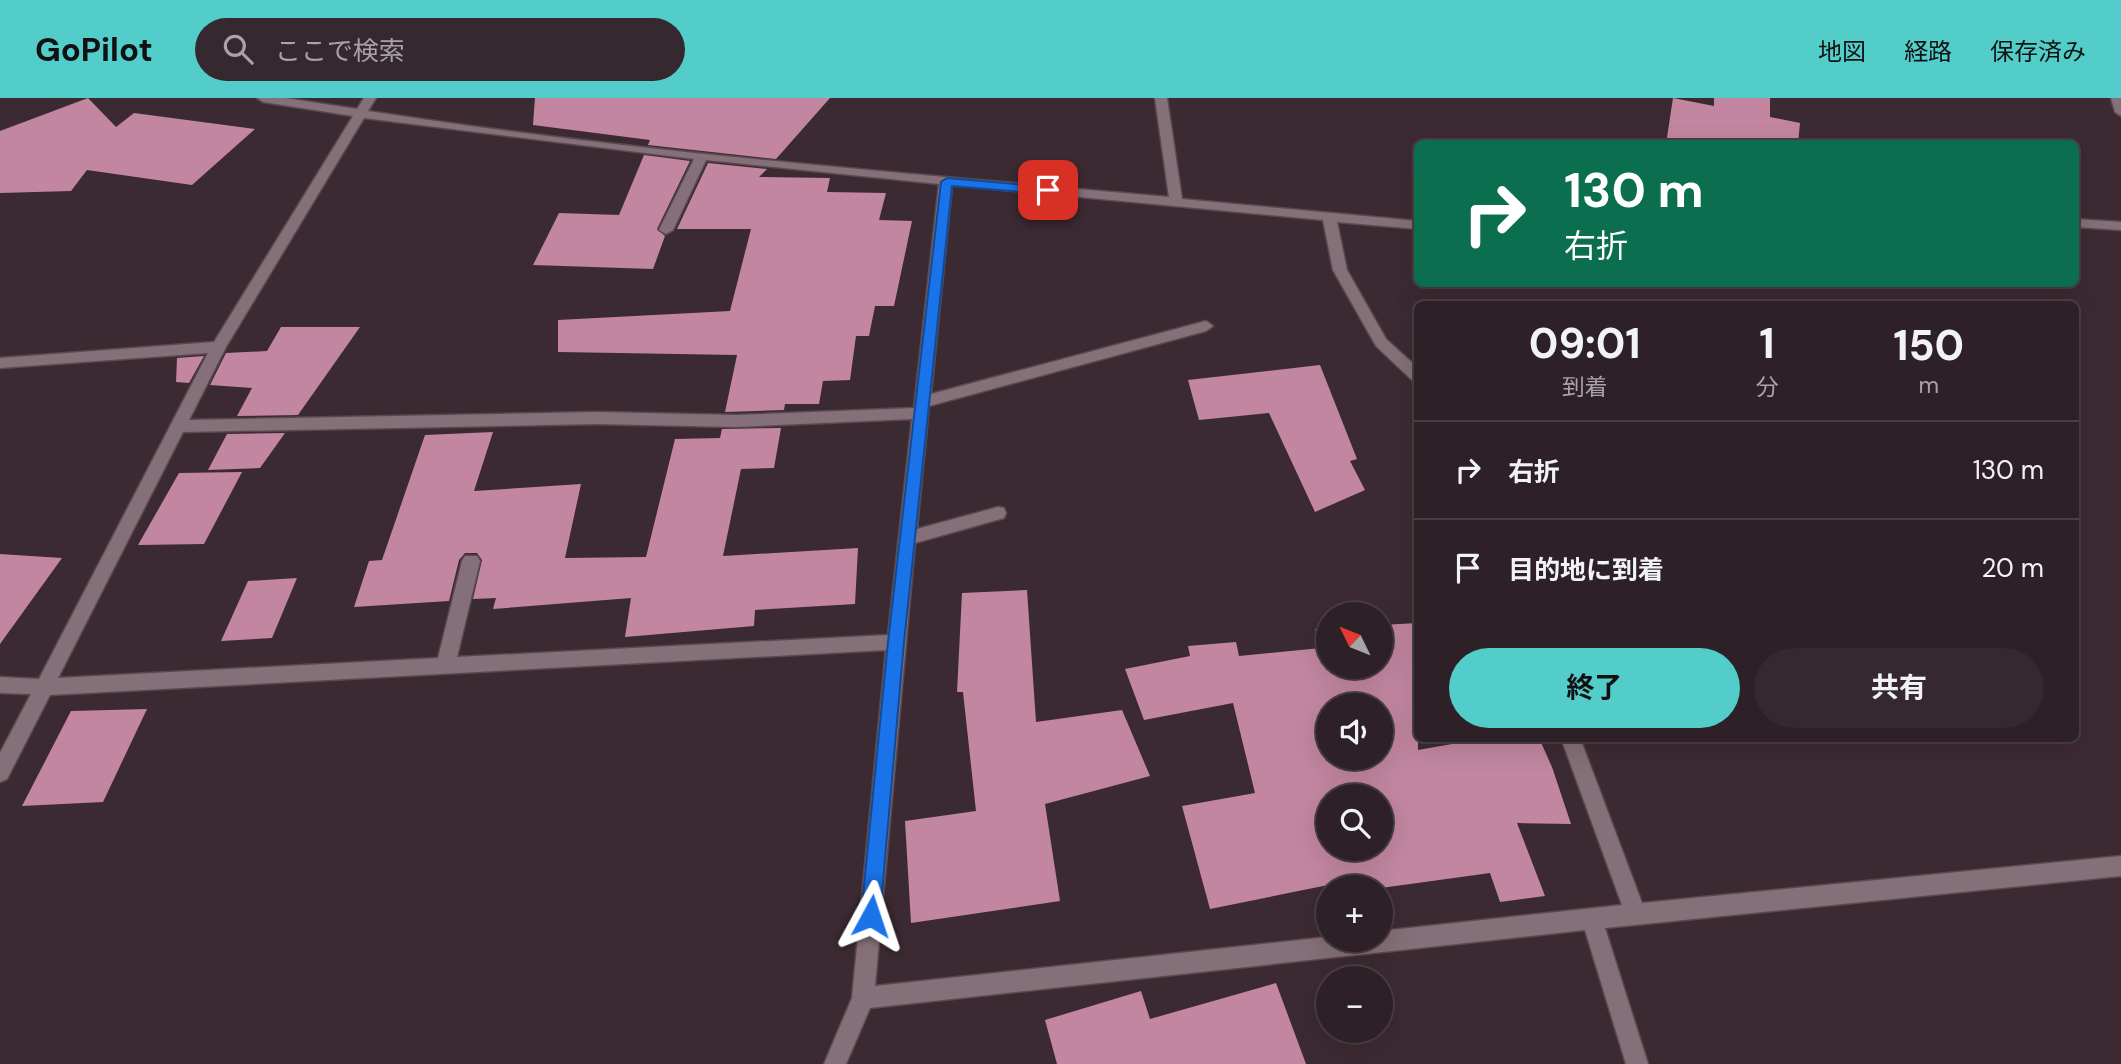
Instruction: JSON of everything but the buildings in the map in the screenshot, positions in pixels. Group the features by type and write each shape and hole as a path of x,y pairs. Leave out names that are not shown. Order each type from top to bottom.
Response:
{"street":[{"path":"263,98 361,115 702,156 947,182 1414,225"},
{"path":"0,773 219,347 370,98"},
{"path":"1161,98 1176,201"},
{"path":"2117,98 2121,112"},
{"path":"666,230 702,156"},
{"path":"835,1064 863,999 896,642 947,182"},
{"path":"1329,217 1340,270 1381,342 1414,373"},
{"path":"2079,223 2121,226"},
{"path":"179,426 597,418 736,421 922,407 1206,326"},
{"path":"0,363 219,347"},
{"path":"908,538 998,513"},
{"path":"446,666 471,561"},
{"path":"0,685 46,687 896,642"},
{"path":"1572,742 1636,914"},
{"path":"863,999 1636,914 2121,866"},
{"path":"1592,919 1636,1064"}],"route":[{"path":"871,916 896,642 947,182 1048,190"}]}
